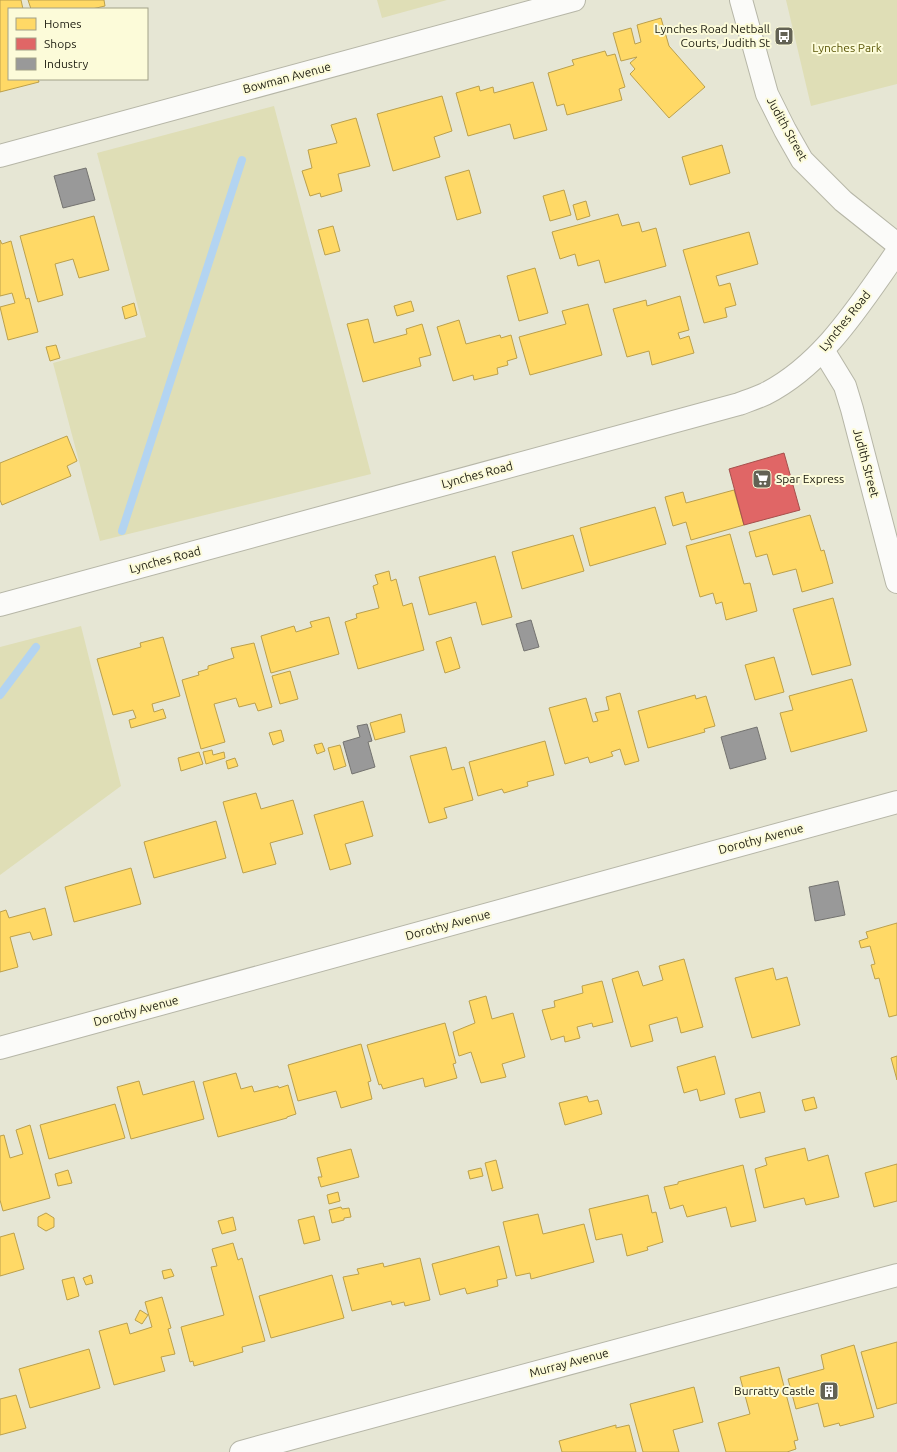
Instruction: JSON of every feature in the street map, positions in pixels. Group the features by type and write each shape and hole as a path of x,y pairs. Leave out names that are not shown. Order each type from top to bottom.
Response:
{"street":[{"name":"Bowman Avenue","path":"0,156 574,0"},
{"name":"Judith Street","path":"741,0 768,94 785,130 802,160 843,201 897,244"},
{"name":"Lynches Road","path":"0,605 739,404 765,394 786,381 823,350 842,328 897,252"},
{"name":"Judith Street","path":"823,350 845,386 897,582"},
{"name":"Dorothy Avenue","path":"0,1048 897,802"},
{"name":"Murray Avenue","path":"241,1452 897,1275"}],"green space":[{"path":"377,0 447,0 382,18"},
{"name":"Lynches Park","path":"786,0 897,0 897,84 811,106"},
{"path":"274,106 371,474 100,541 53,363 146,337 97,153"},
{"path":"81,626 121,786 0,875 0,647"}],"building: Homes":[{"path":"0,0 21,0 23,8 8,8 8,80 38,80 39,82 0,92"},
{"path":"28,0 104,0 105,6 96,8 31,8"},
{"path":"661,18 669,46 705,87 669,118 630,74 635,69 630,63 637,57 621,61 613,33 631,28 635,44 641,42 637,25"},
{"path":"605,51 607,56 615,54 625,87 619,89 622,100 567,115 564,104 557,106 548,73 574,65 572,60"},
{"path":"533,82 547,130 514,139 510,124 468,136 456,93 479,86 480,91 493,87 494,93"},
{"path":"442,96 452,131 434,137 440,157 393,171 377,114"},
{"path":"356,118 370,166 338,174 342,191 321,197 320,193 310,196 302,171 312,168 308,150 337,143 331,125"},
{"path":"722,145 730,173 690,185 682,157"},
{"path":"469,170 481,213 457,220 445,177"},
{"path":"564,190 571,215 550,221 543,196"},
{"path":"586,201 590,216 577,220 573,205"},
{"path":"618,214 622,226 639,222 642,232 656,228 666,266 605,283 599,260 578,266 575,254 560,259 552,232"},
{"path":"94,216 109,270 79,278 73,259 55,264 63,295 38,302 20,236"},
{"path":"333,226 340,251 325,255 318,230"},
{"path":"749,232 758,264 716,276 719,286 730,283 736,305 725,308 727,317 704,323 683,250"},
{"path":"0,240 2,244 11,241 26,299 29,298 38,332 8,340 0,307 15,303 12,293 0,296"},
{"path":"535,268 548,313 519,321 507,276"},
{"path":"680,296 689,330 678,333 680,339 689,336 694,353 652,365 649,351 627,357 613,309 646,300 647,306"},
{"path":"411,301 414,311 397,316 394,306"},
{"path":"134,303 137,315 125,319 122,307"},
{"path":"588,304 602,355 530,375 519,337 566,324 562,311"},
{"path":"368,319 374,343 407,334 406,329 422,324 431,355 419,358 421,366 363,382 347,324"},
{"path":"459,320 466,344 500,335 501,338 511,335 517,358 507,361 508,365 497,368 498,374 474,380 473,375 453,381 437,327"},
{"path":"56,345 60,358 50,361 46,347"},
{"path":"67,436 77,461 67,466 71,476 2,505 0,500 0,463"},
{"path":"734,490 744,525 691,540 686,522 673,526 665,497 683,492 686,503"},
{"path":"655,507 666,544 590,566 580,528"},
{"path":"810,515 821,551 824,550 833,583 802,592 796,569 773,575 767,554 756,557 749,532"},
{"path":"730,534 744,584 750,583 757,611 726,620 722,602 716,604 713,593 700,597 686,546"},
{"path":"573,535 584,571 522,589 512,552"},
{"path":"495,556 512,617 482,625 476,602 429,615 419,577"},
{"path":"389,571 391,581 396,579 403,606 412,603 424,650 358,669 345,622 357,618 356,614 379,608 373,586 378,584 375,575"},
{"path":"833,598 851,665 812,675 793,609"},
{"path":"329,617 339,654 271,673 261,636 294,626 296,632 312,627 310,622"},
{"path":"163,637 180,696 152,704 154,712 163,709 166,718 131,728 129,720 136,718 133,710 113,715 97,659 141,647 140,643"},
{"path":"451,637 460,668 445,673 436,642"},
{"path":"254,643 272,707 258,711 255,703 239,707 236,698 214,704 225,742 201,749 182,680 199,675 198,672 208,669 208,666 234,658 231,648"},
{"path":"774,657 784,692 755,700 745,665"},
{"path":"290,671 298,699 280,704 272,676"},
{"path":"852,679 867,731 791,752 780,713 793,710 789,696"},
{"path":"620,693 639,761 625,765 620,749 611,752 613,756 590,763 588,757 565,764 549,708 586,698 593,722 598,721 595,713 609,710 606,697"},
{"path":"695,695 696,699 706,696 715,726 704,729 705,732 648,748 638,711"},
{"path":"401,714 405,732 375,740 370,723"},
{"path":"281,730 284,741 273,745 269,733"},
{"path":"545,741 554,775 527,782 528,786 504,793 502,789 478,796 469,762"},
{"path":"322,743 325,751 317,754 314,745"},
{"path":"340,745 346,766 334,770 328,748"},
{"path":"446,747 452,770 464,767 473,800 444,808 447,818 429,823 410,756"},
{"path":"212,750 213,755 224,752 225,758 206,764 203,752"},
{"path":"199,752 203,764 181,771 178,758"},
{"path":"235,758 238,766 228,769 226,761"},
{"path":"256,793 261,809 293,800 303,834 270,843 276,864 243,873 223,802"},
{"path":"363,801 373,836 345,844 351,864 330,870 314,815"},
{"path":"216,821 226,858 154,878 144,842"},
{"path":"131,868 141,904 74,922 65,887"},
{"path":"45,908 52,935 33,940 30,932 10,937 18,967 0,972 0,912 6,910 9,918"},
{"path":"897,923 897,1015 889,1017 879,978 875,979 871,965 875,964 870,946 861,948 859,941 868,938 866,932"},
{"path":"684,959 703,1027 681,1033 677,1017 649,1025 653,1041 631,1047 612,979 638,971 643,986 663,980 659,966"},
{"path":"773,968 776,980 787,977 800,1025 752,1038 735,978"},
{"path":"602,981 613,1022 593,1027 592,1023 577,1027 580,1038 565,1042 564,1036 551,1040 542,1010 555,1007 554,1001 583,993 582,986"},
{"path":"486,996 492,1019 513,1013 525,1057 502,1064 506,1077 481,1083 471,1052 459,1056 453,1032 475,1023 469,1001"},
{"path":"445,1023 456,1063 453,1064 457,1078 425,1087 423,1078 383,1089 381,1084 379,1085 367,1045"},
{"path":"361,1044 371,1081 368,1082 372,1099 341,1108 336,1091 298,1101 288,1065"},
{"path":"715,1056 725,1094 700,1101 697,1089 684,1093 677,1067"},
{"path":"897,1056 897,1080 891,1058"},
{"path":"236,1073 241,1089 252,1086 254,1092 288,1085 296,1114 287,1118 218,1137 203,1082"},
{"path":"139,1081 143,1095 194,1081 204,1119 131,1139 117,1087"},
{"path":"760,1092 765,1112 740,1118 735,1099"},
{"path":"587,1096 589,1102 598,1100 602,1114 565,1125 559,1103"},
{"path":"814,1097 817,1108 805,1111 802,1100"},
{"path":"115,1104 125,1138 49,1159 40,1125"},
{"path":"30,1125 50,1198 3,1211 0,1200 0,1136 4,1135 10,1158 23,1154 16,1130"},
{"path":"805,1148 808,1161 828,1155 839,1197 806,1205 804,1198 764,1208 755,1169 767,1165 765,1158"},
{"path":"351,1149 359,1177 321,1187 318,1177 322,1177 317,1158"},
{"path":"496,1160 503,1188 492,1191 485,1163"},
{"path":"897,1164 897,1201 874,1207 865,1173"},
{"path":"743,1165 756,1221 731,1227 726,1207 687,1217 683,1205 670,1209 664,1187"},
{"path":"481,1168 483,1176 470,1179 468,1171"},
{"path":"68,1170 72,1183 58,1186 55,1174"},
{"path":"338,1192 340,1201 329,1204 327,1195"},
{"path":"648,1195 652,1213 656,1212 663,1242 647,1247 648,1250 627,1256 622,1234 596,1240 589,1209"},
{"path":"341,1207 342,1209 349,1208 351,1217 332,1223 329,1210"},
{"path":"46,1213 54,1218 54,1227 46,1231 38,1226 38,1217"},
{"path":"538,1214 543,1234 584,1224 594,1262 531,1279 530,1273 516,1276 503,1222"},
{"path":"314,1216 320,1240 304,1244 298,1220"},
{"path":"233,1217 236,1230 222,1234 218,1221"},
{"path":"14,1233 24,1269 0,1276 0,1237"},
{"path":"233,1243 238,1260 242,1258 265,1341 242,1347 243,1352 194,1366 193,1361 190,1362 181,1327 224,1315 211,1267 217,1266 212,1249"},
{"path":"499,1246 507,1278 497,1280 498,1286 467,1294 465,1288 440,1295 432,1264"},
{"path":"420,1258 430,1300 405,1306 404,1302 392,1305 391,1301 352,1311 343,1277 359,1274 357,1269 383,1263 384,1267"},
{"path":"171,1269 174,1276 164,1279 162,1271"},
{"path":"91,1275 93,1283 86,1285 83,1278"},
{"path":"332,1275 344,1318 271,1338 259,1296"},
{"path":"74,1277 79,1296 67,1300 62,1280"},
{"path":"162,1297 171,1328 168,1329 175,1354 161,1357 165,1371 114,1385 99,1331 127,1323 130,1334 152,1327 145,1302"},
{"path":"140,1310 148,1315 142,1324 135,1320"},
{"path":"897,1342 897,1403 877,1409 861,1352"},
{"name":"Burratty Castle","path":"854,1345 874,1417 840,1426 839,1423 824,1427 818,1403 796,1409 788,1379 824,1369 821,1355"},
{"path":"89,1349 100,1388 30,1408 19,1369"},
{"path":"779,1367 798,1440 794,1441 796,1449 787,1452 726,1452 718,1423 750,1414 740,1377"},
{"path":"694,1387 703,1422 673,1430 679,1452 643,1452 630,1404"},
{"path":"16,1395 26,1428 0,1435 0,1399"},
{"path":"616,1425 616,1428 629,1425 636,1452 562,1452 559,1441"}],"building: Shops":[{"name":"Spar Express","path":"784,453 800,510 744,525 729,469"}],"building: Industry":[{"path":"86,168 95,200 63,208 54,176"},
{"path":"531,620 539,647 524,651 516,624"},
{"path":"367,724 372,741 368,742 375,767 352,774 343,742 360,737 357,726"},
{"path":"757,727 766,759 730,769 721,737"},
{"path":"838,881 845,915 815,921 809,887"}],"waterway":[{"path":"122,531 242,160"},
{"path":"0,695 36,647"}],"place":[{"name":"Lynches Road Netball Courts, Judith St","path":"784,36"},
{"name":"Spar Express","path":"762,479"},
{"name":"Burratty Castle","path":"829,1391"}]}
